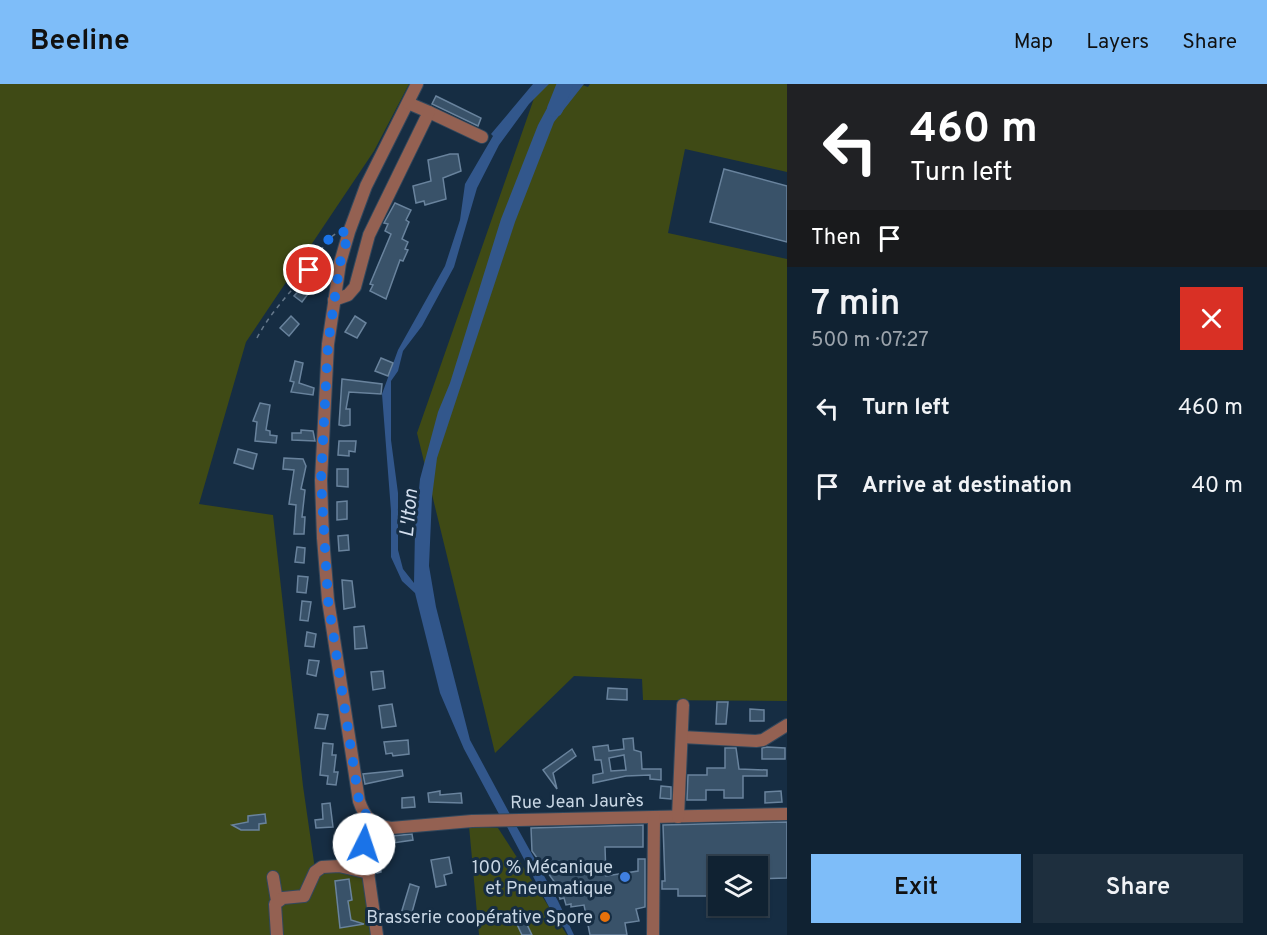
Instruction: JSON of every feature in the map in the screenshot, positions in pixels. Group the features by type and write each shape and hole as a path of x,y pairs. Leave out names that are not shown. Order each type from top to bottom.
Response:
{"street":[{"path":"378,935 362,831 369,820 359,801 328,600 321,480 328,344 334,300 349,232 366,186 417,84"},
{"path":"408,103 482,137"},
{"path":"334,300 348,296 355,287 369,236 429,112"},
{"path":"678,817 683,705"},
{"path":"682,737 756,741 763,740 787,725"},
{"name":"Rue Jean Jaurès","path":"369,820 391,828 518,819 787,814"},
{"path":"653,935 654,818"},
{"path":"277,901 304,896 315,872 322,867 339,866 369,873"},
{"path":"273,877 277,901 273,908 277,935"}],"path":[{"path":"256,338 273,312 309,270 328,240 337,232 349,232"}],"green space":[{"path":"0,84 409,84 374,151 246,342 199,504 273,515 303,786 315,869 360,862 371,935 0,935"},
{"path":"539,84 580,84 588,87 590,84 787,84 787,172 685,149 668,233 787,259 787,701 643,700 642,679 574,676 495,753 417,433"},
{"path":"469,826 498,828 567,935 479,935"}],"water":[{"path":"533,84 549,84 529,104 499,145 477,188 454,267 422,326 403,351 398,371 391,381 391,440 398,493 398,550 403,569 414,583 415,530 420,479 438,412 450,383 501,219 538,125 560,84 566,84 564,90 571,84 584,84 554,122 515,222 437,458 432,497 429,566 436,607 470,740 511,816 500,816 464,749 440,693 415,593 402,581 391,557 391,511 382,394 398,350 445,266 460,220 465,184 493,136 491,134"},
{"path":"513,820 574,935 568,935 564,927 558,924 504,821"}],"building":[{"path":"436,96 481,118 478,126 432,104"},
{"path":"458,154 461,171 443,178 446,199 425,205 424,201 416,203 413,186 431,181 428,160"},
{"path":"724,169 787,186 787,242 710,222"},
{"path":"395,203 411,210 406,220 409,222 402,239 408,242 405,249 408,250 403,261 400,260 386,299 370,291 373,285 370,284 391,234 385,231 388,224 384,223"},
{"path":"304,285 311,290 302,302 294,296"},
{"path":"291,316 299,324 289,336 280,328"},
{"path":"355,316 366,323 357,338 345,332"},
{"path":"381,358 393,363 388,376 375,371"},
{"path":"295,361 303,363 299,383 314,388 313,395 291,392 294,382 290,381"},
{"path":"342,379 382,384 381,394 349,392 346,409 350,409 350,425 344,426 339,425"},
{"path":"260,403 270,405 266,430 270,431 270,435 277,436 276,443 255,441 257,422 253,421"},
{"path":"301,430 313,431 315,441 292,440 292,433 301,433"},
{"path":"339,441 356,441 355,452 349,451 349,456 338,455"},
{"path":"238,449 257,454 253,469 234,463"},
{"path":"284,458 303,459 306,466 301,489 305,490 302,517 305,517 304,534 294,534 296,505 289,504 294,470 283,469"},
{"path":"337,469 348,469 348,487 337,486"},
{"path":"347,501 347,519 337,520 337,502"},
{"path":"348,535 349,550 339,551 338,536"},
{"path":"297,547 305,548 304,563 295,562"},
{"path":"298,576 308,577 306,593 297,592"},
{"path":"342,580 352,581 355,607 344,609"},
{"path":"302,601 311,602 308,621 300,620"},
{"path":"364,626 367,648 355,649 354,627"},
{"path":"307,632 316,634 314,647 305,646"},
{"path":"309,660 319,661 316,676 307,674"},
{"path":"383,671 385,688 373,690 371,672"},
{"path":"608,688 627,689 627,700 607,699"},
{"path":"717,702 728,702 726,724 716,724"},
{"path":"392,704 396,726 382,728 379,706"},
{"path":"750,709 764,710 764,721 750,721"},
{"path":"318,714 328,715 325,729 315,728"},
{"path":"633,738 634,750 641,752 642,769 661,769 661,780 650,779 650,775 626,776 593,783 593,775 603,773 601,760 595,760 593,747 608,745 609,751 624,749 623,739","holes":["624,755 626,770 611,771 609,758"]},
{"path":"408,740 409,754 393,756 392,753 386,754 384,742"},
{"path":"323,743 333,744 332,755 336,755 334,772 338,772 336,785 327,784 328,776 320,775"},
{"path":"725,748 736,748 739,769 767,770 767,776 743,776 743,798 724,798 724,790 706,790 706,800 687,800 688,775 707,775 707,768 725,768"},
{"path":"762,748 785,748 785,759 762,759"},
{"path":"572,749 576,756 553,773 557,789 543,770"},
{"path":"402,770 403,776 365,784 363,774"},
{"path":"661,786 671,787 671,799 660,798"},
{"path":"440,791 440,795 461,793 462,803 429,802 428,793"},
{"path":"781,791 782,802 765,803 765,792"},
{"path":"414,797 415,807 402,808 402,798"},
{"path":"330,803 333,827 316,828 315,820 323,819 322,804"},
{"path":"265,814 266,823 259,824 259,830 241,830 232,825 248,822 248,816"},
{"path":"787,822 787,878 768,879 768,856 708,856 708,896 678,896 678,889 662,889 662,881 665,881 663,825"},
{"path":"643,825 643,847 605,847 606,876 638,871 638,859 645,859 645,907 636,909 639,921 625,923 627,935 590,935 584,905 571,907 571,904 566,905 564,898 560,899 556,884 532,851 531,828"},
{"path":"375,834 381,872 377,873 371,835"},
{"path":"412,834 413,840 393,843 392,836"},
{"path":"449,857 452,873 444,875 446,885 436,887 431,860"},
{"path":"349,879 352,900 348,901 351,920 364,924 340,928 335,881"},
{"path":"410,884 419,887 411,916 400,917"},
{"path":"523,916 532,935 522,935 515,920"}],"waterway":[{"name":"L'Iton","path":"555,109 565,84"}],"place":[{"name":"100 % Mécanique et Pneumatique","path":"625,877"},
{"name":"Brasserie coopérative Spore","path":"605,917"}],"route":[{"path":"309,270 328,240 337,232 349,232 340,263 328,344 321,480 328,600 359,801 363,813 369,820 362,831 364,844"}]}
